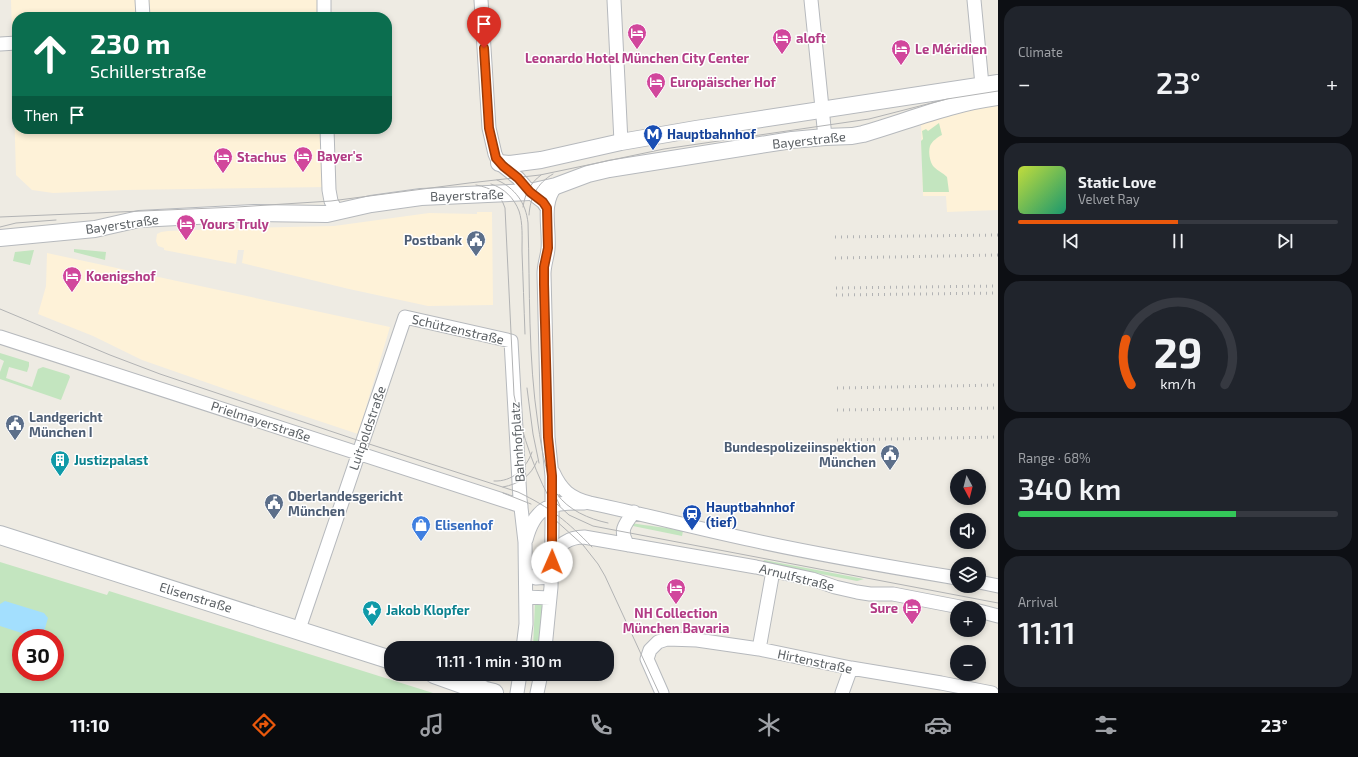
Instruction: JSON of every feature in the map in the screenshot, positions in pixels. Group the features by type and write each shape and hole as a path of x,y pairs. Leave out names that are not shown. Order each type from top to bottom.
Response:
{"main road":[{"name":"Elisenstraße","path":"0,535 299,629 384,658"},
{"path":"452,681 471,688 494,693"}],"street":[{"path":"142,0 143,12"},
{"path":"324,0 324,12"},
{"path":"481,0 489,128 495,154 499,163 518,178 547,208"},
{"path":"614,0 621,142"},
{"path":"811,0 825,137"},
{"path":"974,0 982,85"},
{"path":"0,44 12,44"},
{"name":"Bayerstraße","path":"499,163 510,164 541,160 621,142 998,83"},
{"name":"Bayerstraße","path":"0,238 95,229 139,219 254,213 318,215 371,204 421,197 530,192 556,186 588,174 609,169 792,140 863,134 942,109 998,97"},
{"path":"327,134 329,190 331,201 337,212"},
{"path":"546,641 552,560 552,469 548,437 544,267 548,248 547,208 550,196 556,186"},
{"name":"Schützenstraße","path":"405,317 511,341"},
{"name":"Luitpoldstraße","path":"299,629 405,317"},
{"name":"Prielmayerstraße","path":"0,337 521,506"},
{"name":"Bahnhofplatz","path":"511,341 521,506 525,542 526,624 524,641"},
{"name":"Arnulfstraße","path":"552,469 557,481 566,492 580,501 634,512 760,542 850,560 950,577"},
{"name":"Arnulfstraße","path":"552,505 590,503"},
{"path":"525,542 529,531 542,510 552,505"},
{"path":"628,545 623,537 623,532 634,512"},
{"name":"Arnulfstraße","path":"552,560 555,552 566,542 577,538 599,539 812,579 835,587 857,592 870,594 893,594 950,605"},
{"path":"759,649 773,571"},
{"path":"526,574 536,578 551,576"},
{"path":"986,583 998,586"},
{"path":"526,597 550,598"},
{"path":"986,613 998,616"},
{"name":"Hirtenstraße","path":"662,693 647,659 650,650 658,642 667,639 697,640 759,649 851,668 992,693"},
{"path":"842,693 851,668"},
{"path":"471,688 480,681"},
{"path":"517,693 519,681"},
{"path":"537,693 540,681"}],"shaded area":[{"path":"11,0 317,0 318,12 12,12 12,35"},
{"path":"998,101 998,210 947,212 946,196 923,196 921,120"},
{"path":"15,134 324,134 328,187 125,190 53,193 32,190 16,175"},
{"path":"477,212 492,212 493,305 428,306 349,289 242,263 244,250 238,250 236,264 164,250 164,248 158,246 156,241 157,234 168,231 334,226 429,213 477,214"},
{"path":"47,253 390,327 358,434 142,360 93,336 38,314 46,286"}],"green space":[{"path":"939,123 942,135 935,139 929,148 929,151 931,163 947,177 949,192 923,192 922,131 926,129 928,131"},
{"path":"74,249 106,252 105,260 74,252"},
{"path":"34,250 30,265 13,261 15,252"},
{"path":"0,353 29,362 27,372 9,367 6,378 32,387 38,369 43,367 69,375 70,377 61,400 0,379 0,372 4,361 0,359"},
{"path":"631,523 683,531 682,536 628,525"},
{"path":"764,560 864,579 857,581 780,566 763,567"},
{"path":"0,562 107,595 109,591 384,678 384,681 395,681 433,693 0,693"},
{"path":"543,601 540,641 533,641 535,602"}],"water":[{"path":"5,601 44,613 48,618 45,629 12,630 0,626 0,604"}],"tram line":[{"path":"0,217 237,207 331,201 540,175 664,149 869,119 947,99 998,91"},
{"path":"529,215 535,192 539,186 553,174"},
{"path":"523,207 529,189 541,175"},
{"path":"497,180 509,187 514,192 522,203 527,216 532,374 543,456 555,496 560,506"},
{"path":"491,184 508,194 519,211 522,231 525,334"},
{"path":"476,185 495,192 501,198 505,208 514,395 521,425 536,470 549,499 557,512"},
{"path":"0,227 16,223 56,220"},
{"path":"0,309 110,355 160,374 518,492 558,516 592,547"},
{"path":"527,388 533,434 539,463"},
{"path":"494,481 501,481 518,473 526,464 532,452"},
{"path":"503,487 514,484 528,475 537,461"},
{"path":"503,493 531,504"},
{"path":"557,494 567,505 580,513 608,523"},
{"path":"556,503 569,515 593,526 998,603"},
{"path":"553,518 584,546"},
{"path":"583,545 598,564 605,576 659,693"}],"railway":[{"path":"835,237 998,235"},
{"path":"835,258 998,255"},
{"path":"836,288 998,286"},
{"path":"836,295 998,293"},
{"path":"837,388 998,385"},
{"path":"837,410 998,408"},
{"path":"837,440 998,437"}],"place":[{"name":"Leonardo Hotel München City Center","path":"637,50"},
{"name":"aloft","path":"782,55"},
{"name":"Le Méridien","path":"901,66"},
{"name":"Europäischer Hof","path":"656,99"},
{"name":"Hauptbahnhof","path":"653,151"},
{"name":"Bayer's","path":"303,173"},
{"name":"Stachus","path":"223,174"},
{"name":"Yours Truly","path":"186,241"},
{"name":"Postbank","path":"476,257"},
{"name":"Koenigshof","path":"72,293"},
{"name":"Landgericht München I","path":"15,441"},
{"name":"Bundespolizeiinspektion München","path":"890,471"},
{"name":"Justizpalast","path":"60,477"},
{"name":"Oberlandesgericht München","path":"274,520"},
{"name":"Hauptbahnhof (tief)","path":"692,531"},
{"name":"Elisenhof","path":"421,542"},
{"name":"NH Collection München Bavaria","path":"676,605"},
{"name":"Sure","path":"912,625"},
{"name":"Jakob Klopfer","path":"372,627"}],"route":[{"path":"484,48 489,128 496,158 499,163 518,178 530,192 543,202 547,208 548,248 544,267 544,284 548,437 552,469 552,562"}]}
